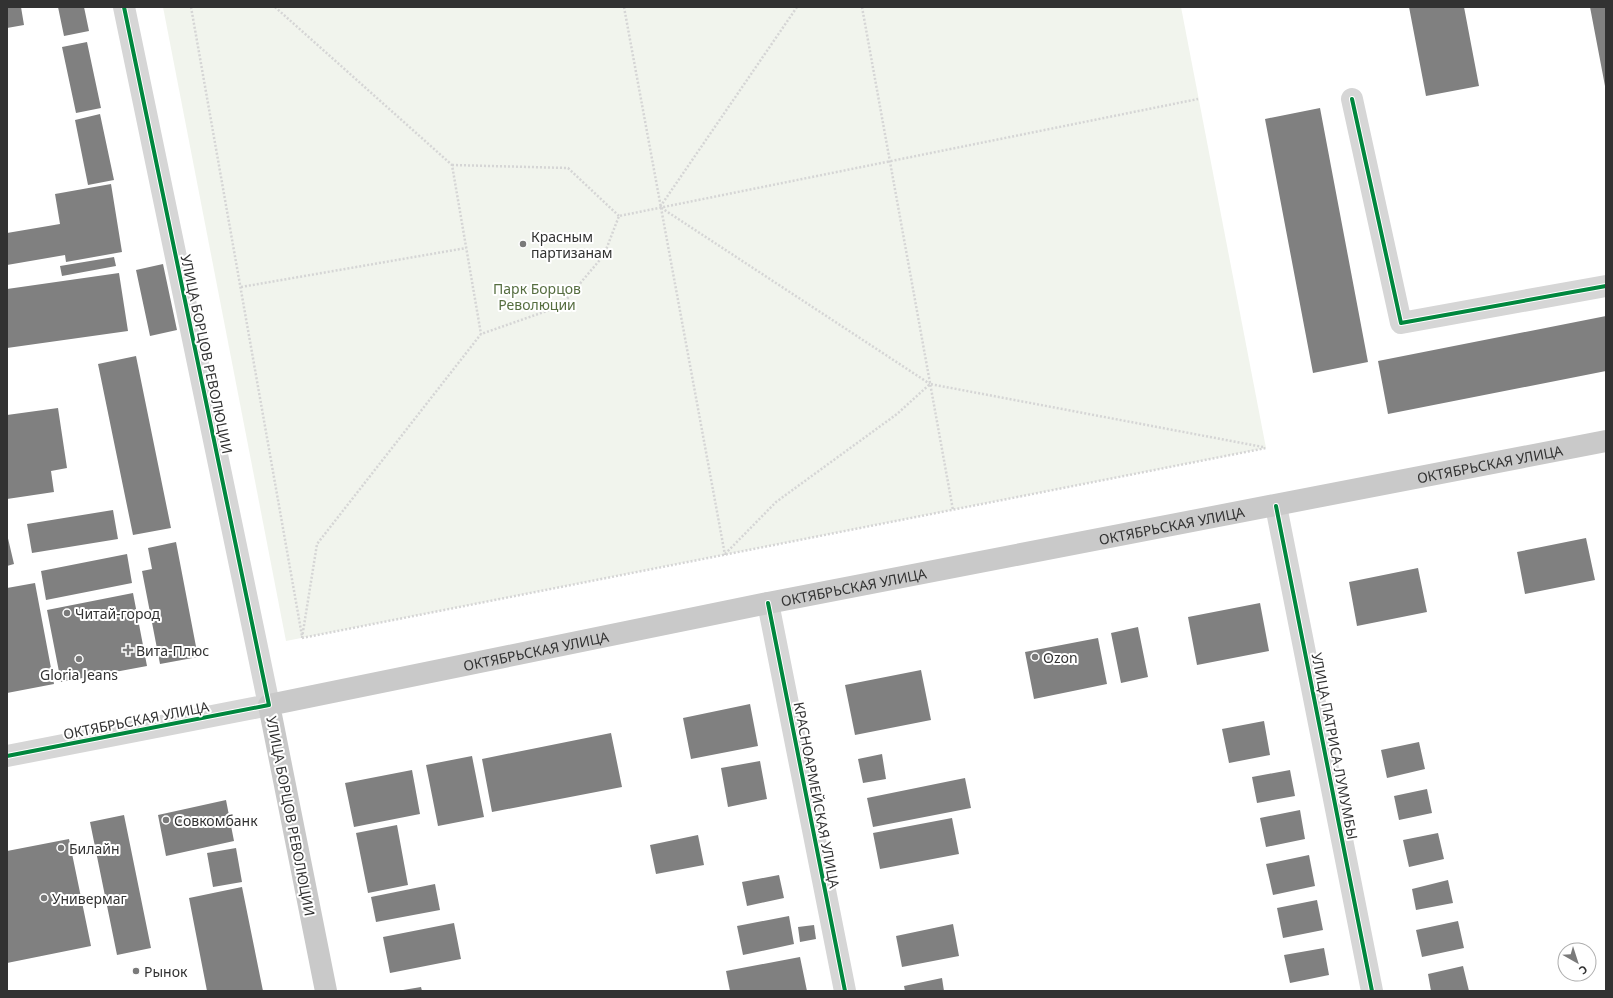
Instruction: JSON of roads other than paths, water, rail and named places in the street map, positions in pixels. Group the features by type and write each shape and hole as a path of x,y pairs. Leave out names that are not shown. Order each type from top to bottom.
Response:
{"main road":[{"name":"ОКТЯБРЬСКАЯ УЛИЦА","path":"269,705 768,602 1276,506 1606,441"},
{"name":"УЛИЦА БОРЦОВ РЕВОЛЮЦИИ","path":"269,705 326,991"}],"street":[{"name":"УЛИЦА БОРЦОВ РЕВОЛЮЦИИ","path":"124,7 269,705"},
{"path":"1352,98 1401,323 1606,286"},
{"name":"УЛИЦА ПАТРИСА ЛУМУМБЫ","path":"1276,506 1372,991"},
{"name":"КРАСНОАРМЕЙСКАЯ УЛИЦА","path":"768,602 845,991"},
{"name":"ОКТЯБРЬСКАЯ УЛИЦА","path":"7,756 269,705"}],"place":[{"name":"Красным партизанам","path":"523,244"},
{"name":"Читай-город","path":"67,613"},
{"name":"Вита-Плюс","path":"128,650"},
{"name":"Ozon","path":"1035,657"},
{"name":"Gloria Jeans","path":"79,659"},
{"name":"Совкомбанк","path":"166,820"},
{"name":"Билайн","path":"61,848"},
{"name":"Универмаг","path":"44,898"},
{"name":"Рынок","path":"136,971"}],"park label":[{"name":"Парк Борцов Революции","path":"537,296"}]}
